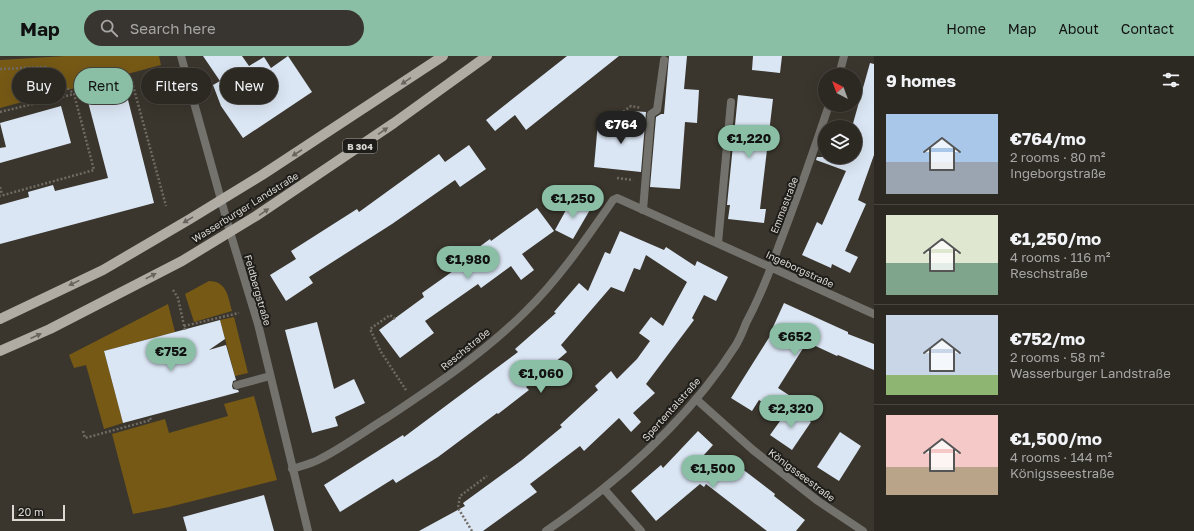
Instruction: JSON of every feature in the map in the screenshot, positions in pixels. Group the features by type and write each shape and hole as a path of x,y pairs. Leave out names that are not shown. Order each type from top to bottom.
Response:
{"main road":[{"name":"Wasserburger Landstraße","path":"0,320 109,266 221,200 281,163 442,56"},
{"name":"Wasserburger Landstraße","path":"0,351 57,326 182,261 230,232 394,123 487,56"}],"street":[{"name":"Feldbergstraße","path":"181,56 230,232 258,324 308,531"},
{"path":"841,68 844,56"},
{"path":"643,210 651,114 657,110 664,60"},
{"path":"718,243 731,102"},
{"name":"Emmastraße","path":"771,267 810,164 827,112"},
{"name":"Ingeborgstraße","path":"613,200 616,198 874,314"},
{"name":"Reschstraße","path":"292,469 318,460 358,436 441,381 490,343 525,312 555,279 613,200"},
{"name":"Spertentalstraße","path":"546,531 604,489 650,447 696,399 736,344 756,303 771,267"},
{"path":"237,385 270,376"},
{"name":"Königsseestraße","path":"696,399 753,450 818,501 863,531"},
{"path":"604,489 641,531"}],"path":[{"path":"0,69 45,67 74,94"},
{"path":"133,86 166,206"},
{"path":"0,112 74,94"},
{"path":"0,188 1,195 94,170 77,104"},
{"path":"173,290 178,298 185,328 239,313"},
{"path":"395,319 390,314 370,329 381,352 409,394"},
{"path":"83,431 85,438 151,420 149,416"},
{"path":"472,531 458,508 460,496 487,476"}],"shaded area":[{"path":"65,56 159,56 161,65 150,68 141,68 141,70 133,72 133,68 74,68 74,88 66,90 66,68 12,68 12,104 15,104 0,108 0,60"},
{"path":"209,281 220,284 223,287 228,295 232,311 194,322 185,294"},
{"path":"168,304 175,332 104,351 123,423 104,429 86,365 74,368 69,355"},
{"path":"234,317 248,373 235,376 220,320"},
{"path":"254,396 277,480 169,507 133,514 112,434 165,419 169,433 228,416 224,404"}],"building":[{"path":"203,56 242,56 249,66 264,57 271,68 220,68 220,81"},
{"path":"288,56 312,92 243,138 220,104 278,104 278,68 271,68"},
{"path":"567,56 619,56 526,130 515,115 495,131 486,120"},
{"path":"669,56 687,56 684,89 699,90 697,123 685,122 680,189 650,187 656,117 664,114"},
{"path":"753,56 782,56 780,73 752,70"},
{"path":"870,63 874,64 874,155 858,200 866,204 845,251 858,257 850,273 832,264 831,268 802,255 817,222 822,225 846,171 827,164 862,164 862,120 854,120 856,112 862,112 862,91"},
{"path":"220,81 220,103 213,85"},
{"path":"738,95 773,99 760,209 766,209 764,223 728,219 730,205 727,205"},
{"path":"89,104 129,104 154,203 0,244 0,205 29,197 28,192 53,185 55,191 108,178"},
{"path":"61,106 71,143 0,163 0,148 6,147 0,123"},
{"path":"633,111 646,112 641,172 594,167 598,122 631,125"},
{"path":"469,145 486,169 460,187 455,180 392,224 309,277 313,283 286,301 270,275 296,259 291,251 357,209 359,212 439,154 445,162"},
{"path":"574,200 591,208 573,239 555,230 566,210 568,211"},
{"path":"537,208 554,231 522,254 534,270 521,280 511,266 481,288 478,284 425,321 434,333 400,358 379,330 424,297 422,293 463,264 460,261"},
{"path":"620,231 664,250 666,247 695,266 697,261 728,277 716,301 704,295 692,318 694,320 646,384 655,393 633,413 641,422 631,432 619,418 584,451 580,446 530,484 537,492 483,531 419,531 465,506 463,503 522,460 562,427 560,425 598,390 595,386 611,371 617,379 637,359 650,341 639,333 651,317 663,326 687,282 646,255 640,270 634,268 624,292 611,287 561,345 567,352 526,387 529,390 438,457 396,483 393,479 340,512 324,485 403,435 404,437 518,352 515,349 556,313 554,312 579,283 588,291 605,252 610,254"},
{"path":"784,303 848,332 848,334 874,344 874,370 838,355 837,356 807,342 778,388 795,399 783,417 759,400 752,411 731,398 775,328 773,327"},
{"path":"220,320 225,339 209,350 226,345 236,380 233,381 232,386 233,389 238,390 239,392 123,423 104,351"},
{"path":"317,322 334,389 354,379 365,403 335,417 338,426 312,433 285,330"},
{"path":"790,407 811,422 792,450 770,435"},
{"path":"698,431 713,445 703,456 730,481 741,468 775,494 774,496 805,520 796,531 767,531 706,484 704,487 700,484 656,521 631,491 661,465 663,468"},
{"path":"840,432 861,446 839,481 817,467"},
{"path":"264,495 274,531 187,531 183,517"}]}
